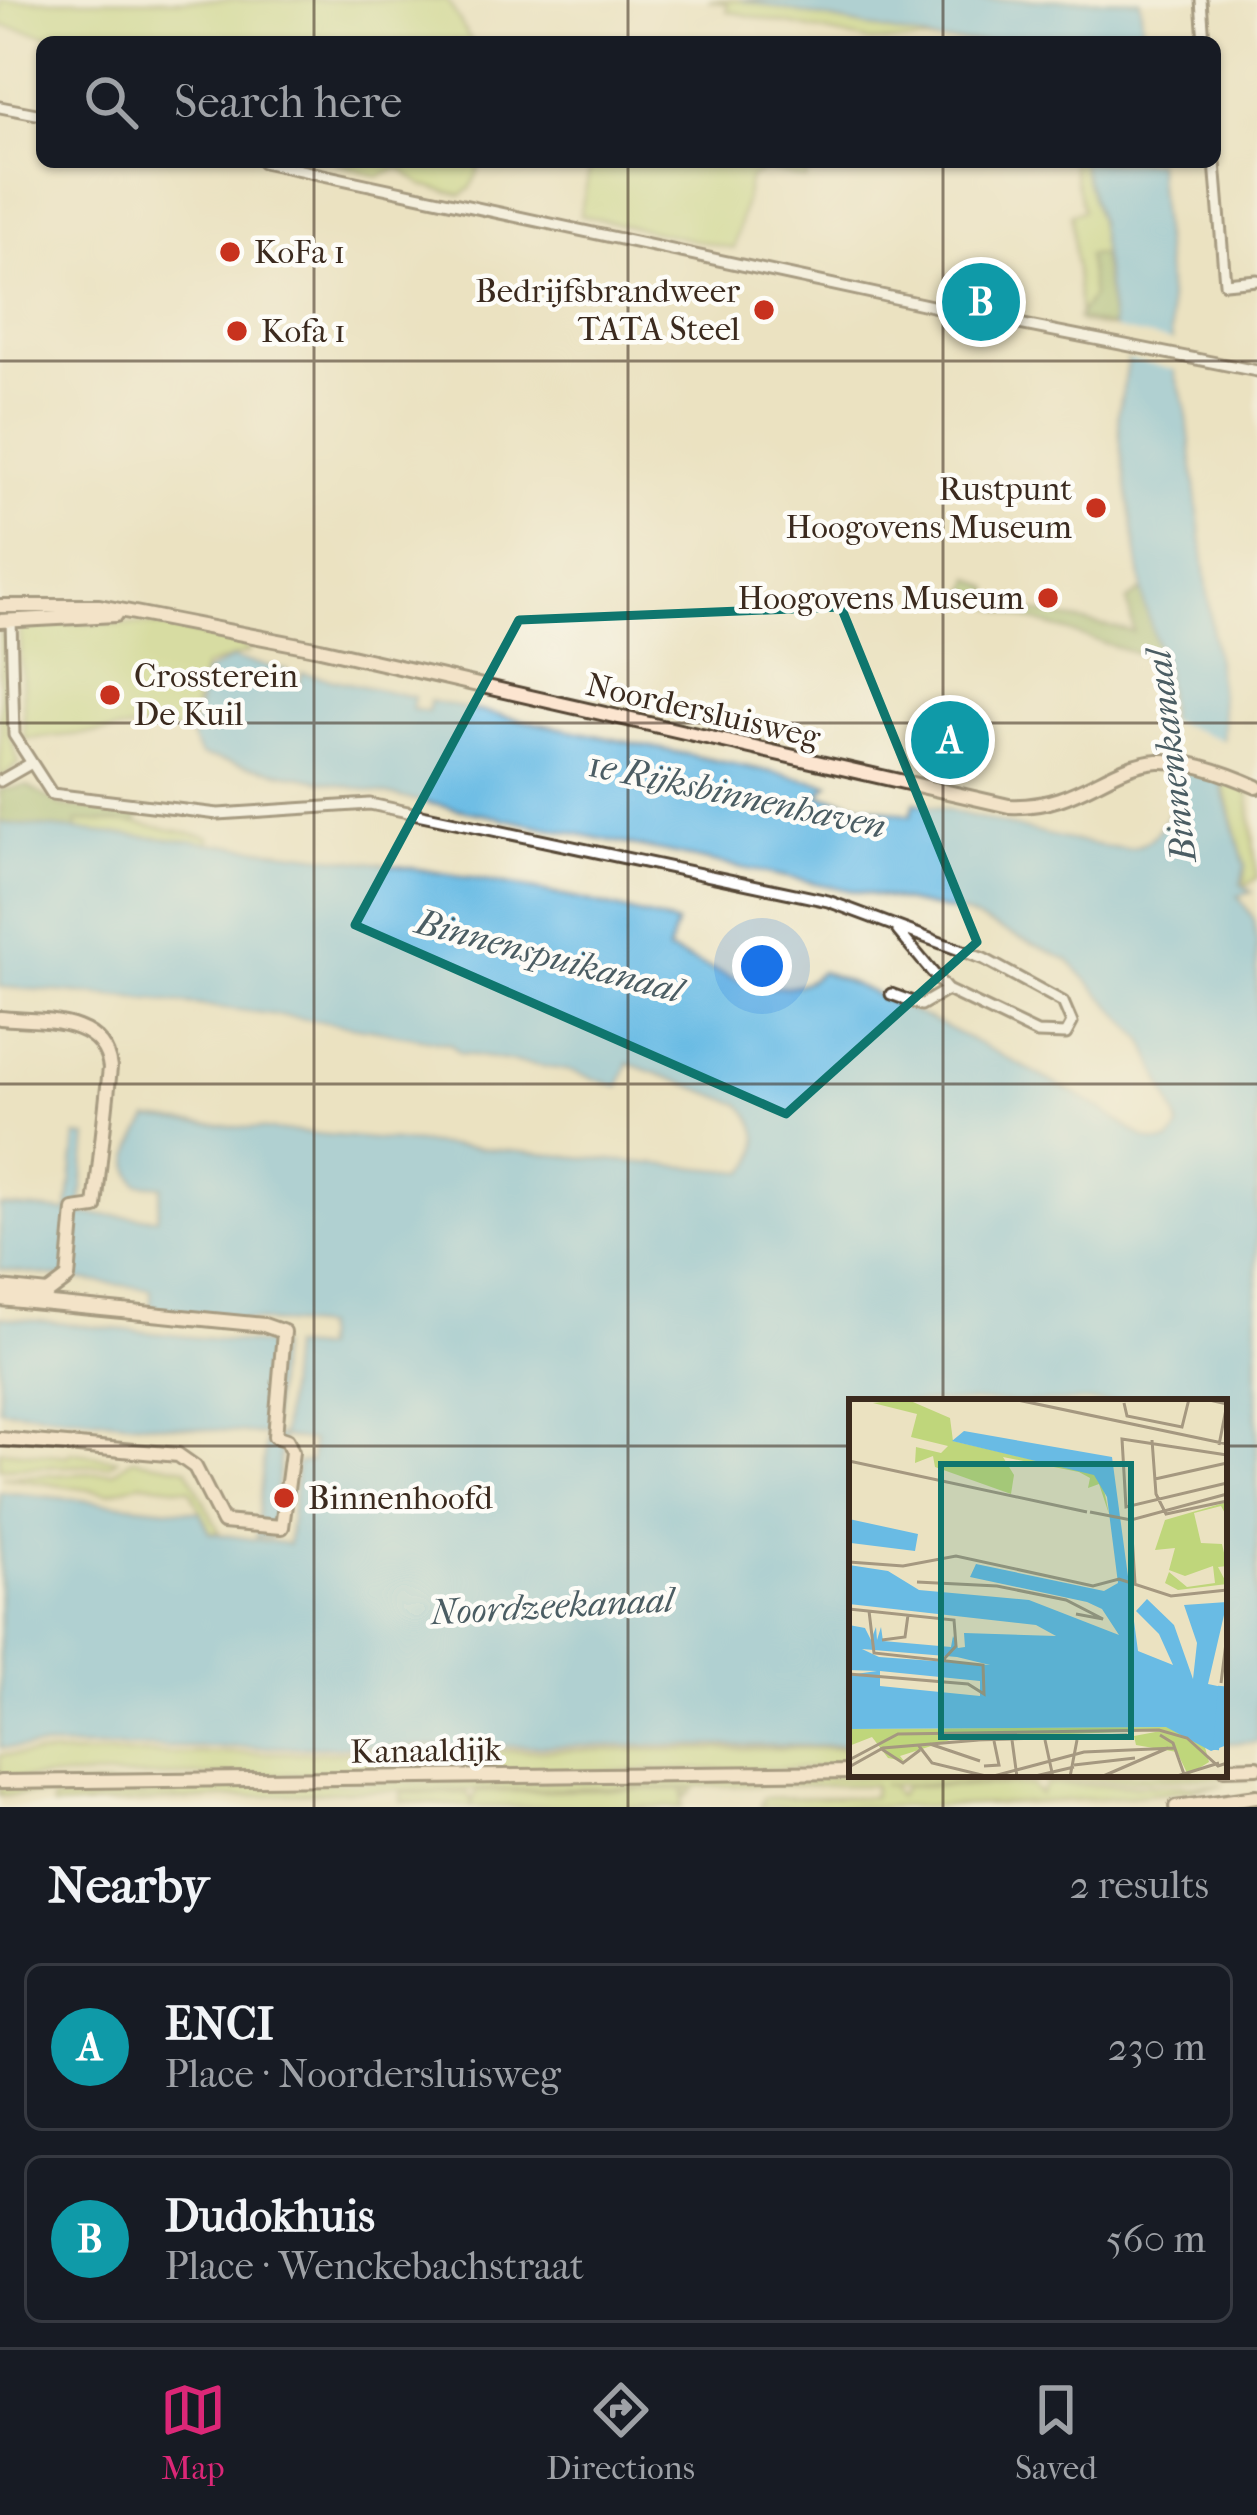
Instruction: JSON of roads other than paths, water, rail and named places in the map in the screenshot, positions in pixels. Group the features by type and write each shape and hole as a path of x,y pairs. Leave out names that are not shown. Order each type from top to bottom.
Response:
{"street":[{"path":"1201,0 1204,36"},
{"path":"0,106 36,114"},
{"path":"291,168 969,314"},
{"path":"1215,168 1225,283 1257,280"},
{"path":"988,318 1257,371"},
{"path":"5,613 11,722 43,788 65,799 218,814 370,804 828,901 898,932 984,959 1063,1002 1072,1023 1066,1034 1037,1033 946,990 898,932"},
{"name":"Noordersluisweg","path":"5,613 129,614 446,676 769,756 1009,806 1060,802 1144,764 1167,762 1236,777 1257,787"},
{"path":"0,781 28,765"},
{"path":"891,994 921,1005 946,990"},
{"path":"0,1018 79,1027 102,1043 110,1068 95,1207 74,1210 68,1278 48,1293 0,1288"},
{"path":"0,1299 264,1325 284,1332 274,1436 292,1452 285,1519 276,1528 228,1523 217,1514 189,1460 0,1439"},
{"path":"1227,1768 1257,1767"},
{"name":"Kanaaldijk","path":"0,1782 849,1772"},
{"path":"1176,1807 1257,1796"}],"water":[{"path":"740,0 1140,0 1143,36 911,36"},
{"path":"1083,168 1157,168 1175,374 1186,408 1223,721 1221,784 1245,866 1241,884 1252,892 1238,896 1254,919 1257,945 1257,1742 1227,1743 1227,1399 849,1399 849,1745 0,1748 0,1492 200,1512 210,1533 288,1544 297,1464 311,1461 312,1441 282,1437 271,1537 256,1536 266,1435 0,1409 0,1317 278,1346 270,1436 282,1436 290,1347 321,1349 322,1327 159,1312 151,1306 151,1289 0,1269 0,1206 68,1212 76,1136 87,1137 80,1214 157,1218 162,1186 138,1184 130,1168 132,1151 149,1119 745,1172 756,1156 758,1138 740,1104 628,1063 619,1087 571,1071 460,1053 450,1044 338,1024 0,987 0,823 341,858 593,902 676,924 668,951 746,982 787,987 821,971 996,1052 1152,1141 1170,1141 1179,1129 1143,1039 1068,960 965,914 201,756 192,739 205,673 232,659 287,670 285,683 299,686 302,673 414,697 412,709 428,712 430,701 829,784 818,795 911,815 915,802 1093,844 1118,848 1143,844 1167,817 1175,790 1164,669 1145,606 1121,448 1118,414 1128,363 1113,327 1098,220"}],"place":[{"name":"KoFa 1","path":"230,252"},
{"name":"Dudokhuis","path":"981,302"},
{"name":"Bedrijfsbrandweer TATA Steel","path":"764,310"},
{"name":"Kofa 1","path":"237,331"},
{"name":"Rustpunt Hoogovens Museum","path":"1096,508"},
{"name":"Hoogovens Museum","path":"1048,598"},
{"name":"Crossterein De Kuil","path":"110,695"},
{"name":"ENCI","path":"950,740"},
{"name":"Binnenhoofd","path":"284,1498"}],"water label":[{"name":"Binnenkanaal","path":"1171,756"},
{"name":"1e Rijksbinnenhaven","path":"737,795"},
{"name":"Binnenspuikanaal","path":"549,956"},
{"name":"Noordzeekanaal","path":"552,1606"}]}
